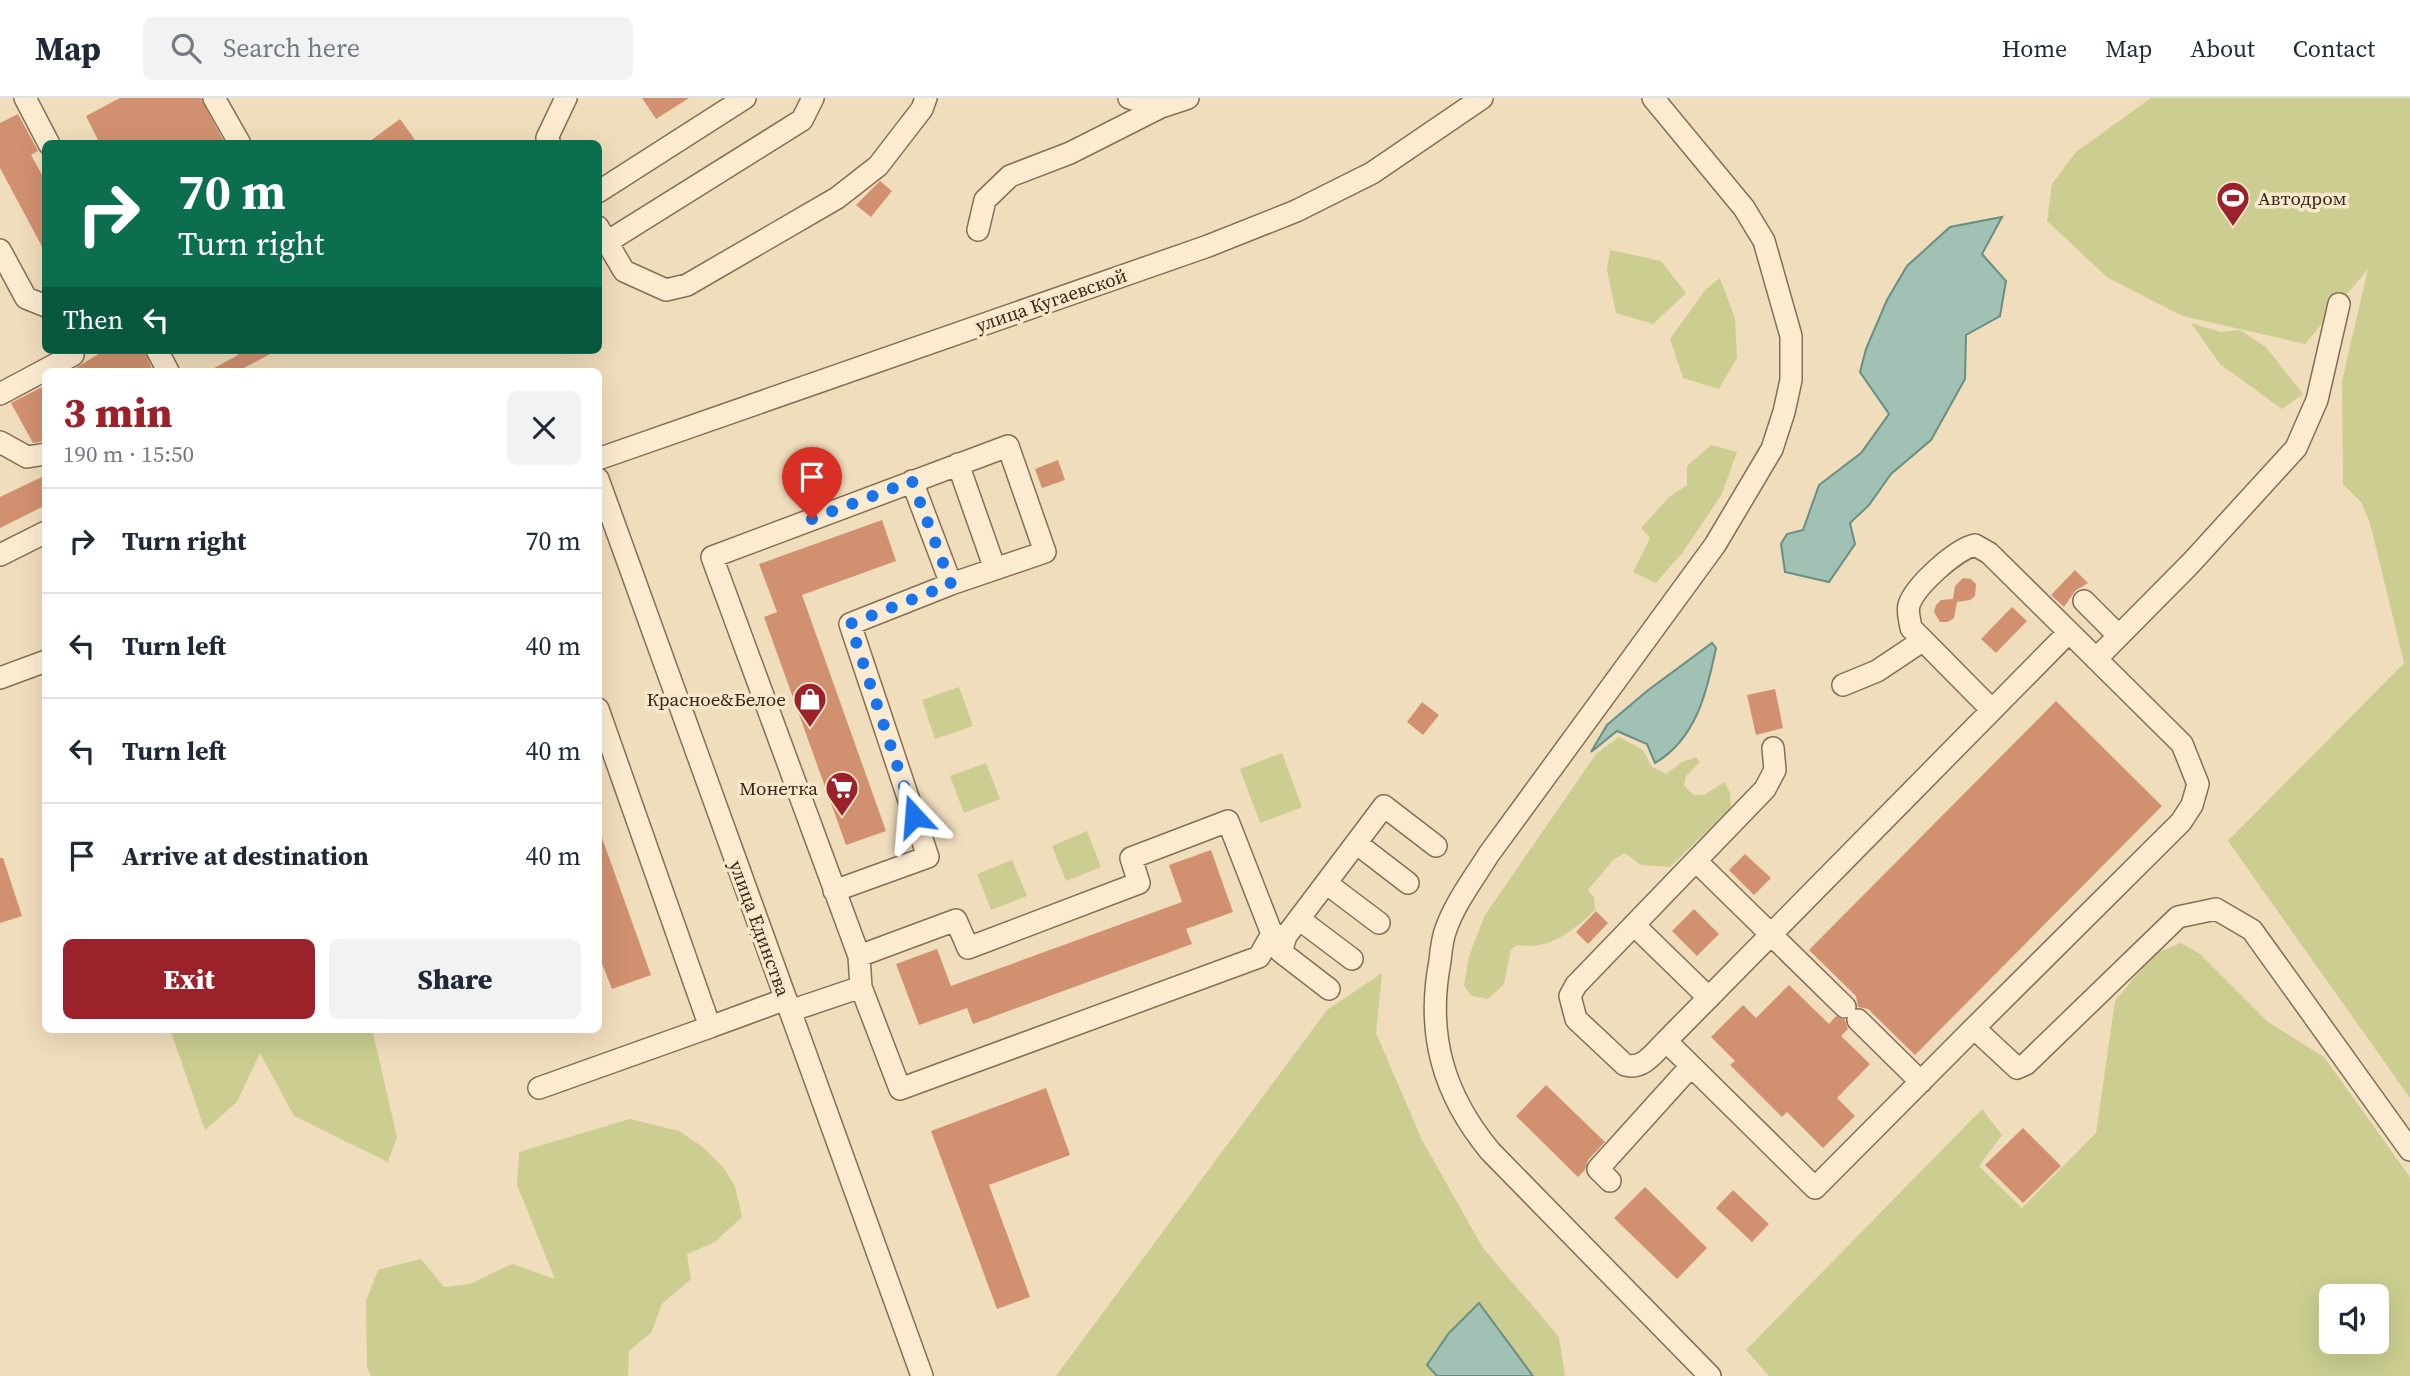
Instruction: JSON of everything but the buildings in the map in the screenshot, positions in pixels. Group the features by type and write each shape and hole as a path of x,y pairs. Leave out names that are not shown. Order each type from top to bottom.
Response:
{"street":[{"path":"25,98 47,140"},
{"path":"214,98 238,140"},
{"path":"548,140 566,98"},
{"path":"602,189 745,98"},
{"path":"813,98 802,120 603,234 624,271 666,290 687,285 836,198 878,166 918,102"},
{"path":"1129,98 1161,107"},
{"path":"978,230 985,200 1010,176 1070,153 1161,107 1188,98"},
{"name":"улица Кугаевской","path":"602,458 1208,246 1296,211 1372,173 1482,98"},
{"path":"1653,98 1744,208 1764,241 1791,336 1791,380 1784,412 1772,449 1715,545 1489,854 1464,894 1445,930 1434,993 1434,1017 1437,1042 1446,1073 1458,1107 1471,1128 1490,1151 1710,1376"},
{"path":"0,250 26,298 42,304"},
{"path":"2096,659 2191,563 2296,448 2318,400 2339,304"},
{"path":"49,368 73,354"},
{"path":"0,394 42,372"},
{"path":"0,442 27,457 42,455"},
{"path":"834,891 928,857 850,624 951,584 1045,552 1008,446 712,557 834,891 859,956 862,987 900,1090 1259,957 1279,935 1299,919 1384,806 1436,846"},
{"path":"958,464 995,569"},
{"path":"912,481 951,584"},
{"name":"улица Единства","path":"602,490 922,1376"},
{"path":"0,555 42,535"},
{"path":"1666,1041 1815,1188 2181,821 2192,805 2198,784 2182,744 1989,553 1975,545 1961,548 1913,596 1908,610 1911,628 1992,710"},
{"path":"2084,601 2119,636"},
{"path":"1773,748 1775,770 1765,789 1576,985 1570,996 1570,1006 1576,1019 1625,1065 1633,1068 1644,1063 2069,632"},
{"path":"1843,685 1877,671 1922,641"},
{"path":"0,678 42,662"},
{"path":"602,720 710,1027"},
{"path":"859,956 956,920 968,948 1139,883 1131,858 1228,821 1279,935 1281,952 1329,989"},
{"path":"1356,843 1408,883"},
{"path":"1696,861 1921,1082"},
{"path":"1326,883 1378,923"},
{"path":"1974,1028 2017,1068 2026,1065 2178,917 2216,909 2252,930 2410,1150"},
{"path":"1299,919 1352,960"},
{"path":"1634,925 1709,998"},
{"path":"539,1088 710,1027 862,987"},
{"path":"1610,1181 1598,1169 1691,1066"}],"green space":[{"path":"2151,98 2410,98 2410,1098 2228,841 2404,663 2370,523 2361,502 2343,484 2342,381 2368,269 2305,344 2183,316 2108,278 2047,221 2052,184 2076,152"},
{"path":"1610,250 1661,261 1686,293 1653,324 1616,313 1607,270"},
{"path":"1720,278 1735,318 1737,358 1719,389 1683,378 1670,339 1706,289"},
{"path":"2191,323 2220,332 2240,330 2266,347 2303,394 2282,409 2220,364"},
{"path":"1711,445 1737,452 1722,494 1683,552 1656,583 1633,572 1650,538 1641,528 1669,497 1687,485 1687,466"},
{"path":"959,687 973,726 935,739 922,700"},
{"path":"1619,737 1643,750 1652,767 1666,774 1682,762 1696,757 1700,762 1686,776 1684,785 1693,795 1704,795 1725,782 1730,793 1731,808 1670,867 1641,865 1625,853 1613,860 1588,890 1594,897 1595,910 1578,925 1551,942 1518,945 1511,949 1504,984 1488,999 1472,996 1464,986 1469,956 1485,915 1596,754"},
{"path":"1282,753 1302,807 1260,823 1240,769"},
{"path":"986,763 1000,799 964,813 950,776"},
{"path":"1087,831 1101,867 1066,881 1052,846"},
{"path":"1012,860 1027,896 991,910 977,874"},
{"path":"2181,943 2200,954 2268,1022 2324,1057 2410,1177 2410,1376 1769,1376 1746,1350 1982,1109 2002,1135 1979,1166 2022,1208 2096,1133 2115,1001 2154,954"},
{"path":"1382,973 1376,1033 1422,1140 1483,1248 1559,1337 1565,1376 1533,1376 1479,1303 1427,1364 1437,1376 1056,1376 1327,1010"},
{"path":"171,1033 373,1033 397,1137 388,1162 294,1116 260,1053 237,1102 205,1130"},
{"path":"630,1119 679,1131 704,1148 723,1167 735,1186 742,1217 715,1242 687,1254 691,1279 662,1304 651,1333 629,1351 628,1376 371,1376 367,1367 366,1301 378,1270 421,1259 444,1287 470,1284 512,1264 555,1279 517,1185 519,1152"}],"shaded area":[{"path":"2002,217 1982,254 2006,281 2000,316 1966,335 1965,379 1931,440 1891,474 1869,505 1850,523 1855,544 1829,582 1785,572 1781,544 1787,534 1803,530 1819,485 1861,453 1889,414 1860,372 1866,349 1887,300 1907,266 1950,227"},
{"path":"1712,643 1716,648 1704,697 1690,728 1669,753 1655,763 1647,744 1617,731 1591,752 1607,725 1647,691"},
{"path":"1479,1303 1533,1376 1437,1376 1427,1365 1449,1333"}],"place":[{"name":"Автодром","path":"2233,228"},
{"name":"Красное&Белое","path":"810,729"},
{"name":"Монетка","path":"842,818"}],"route":[{"path":"812,519 912,481 951,584 850,624 914,816"}]}
